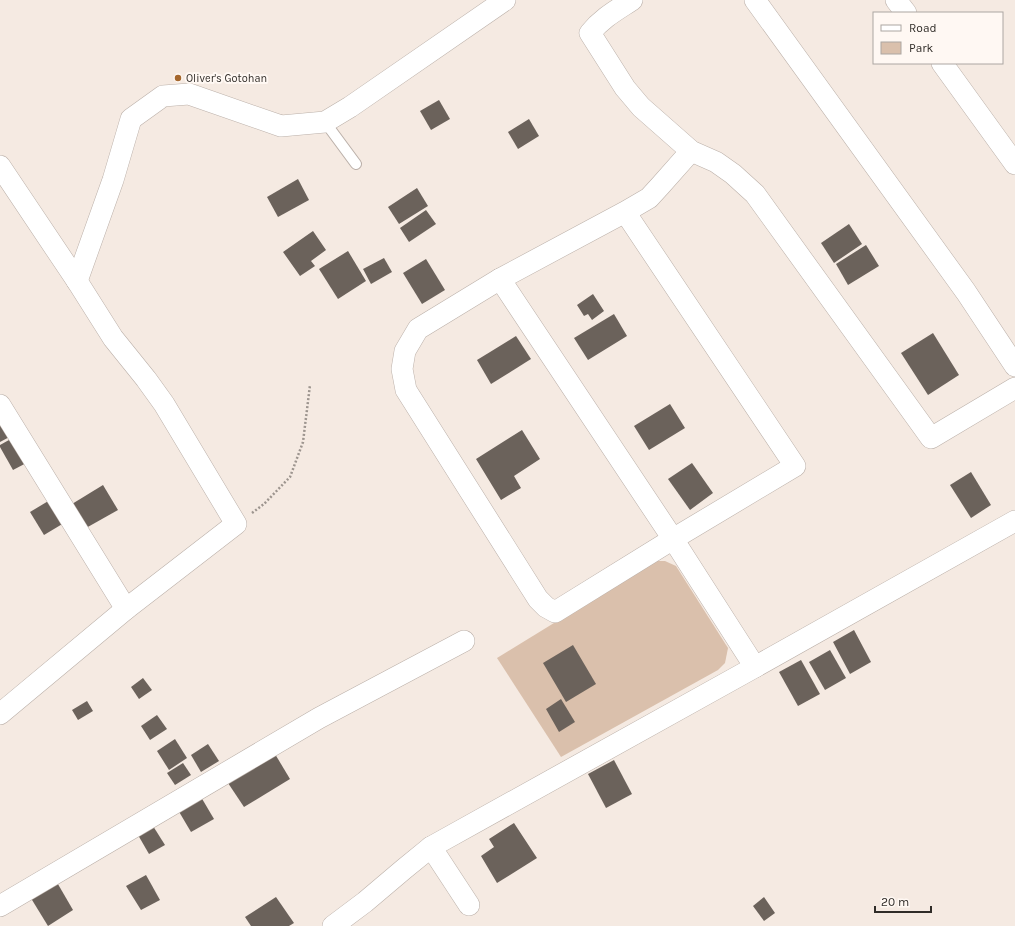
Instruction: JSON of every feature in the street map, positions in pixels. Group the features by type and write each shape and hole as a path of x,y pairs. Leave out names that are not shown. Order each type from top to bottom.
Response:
{"street":[{"path":"77,281 113,180 131,119 163,96 189,94 281,126 326,122 505,0"},
{"path":"632,0 606,16 590,33 625,88 641,107 692,151 716,162 734,174 755,194 931,438 1015,388"},
{"path":"756,0 966,292 1015,366"},
{"path":"896,0 905,12"},
{"path":"943,64 1015,164"},
{"path":"625,212 795,466 555,612 546,607 538,599 406,390 402,369 404,350 418,329 500,279 649,198 692,151"},
{"path":"0,166 77,281 113,338 164,404 236,524 126,610 0,714"},
{"path":"500,279 673,539 755,667"},
{"path":"0,404 126,610"},
{"path":"333,926 365,902 432,847 1015,521"},
{"path":"0,906 319,718 464,641"},
{"path":"432,847 469,905"}],"lane":[{"path":"326,122 356,164"}],"path":[{"path":"236,524 264,504 290,477 303,442 310,385"}],"green space":[{"path":"655,561 665,561 676,566 728,648 725,663 718,670 561,757 497,658"}],"building":[{"path":"439,100 450,119 431,130 420,111"},
{"path":"529,119 539,136 518,149 508,132"},
{"path":"298,179 309,200 278,217 267,197"},
{"path":"417,188 428,206 399,224 388,207"},
{"path":"426,210 436,224 409,242 400,228"},
{"path":"849,224 862,244 834,263 821,243"},
{"path":"313,231 326,250 311,261 315,266 300,276 283,252"},
{"path":"866,245 879,266 848,285 836,264"},
{"path":"348,251 366,281 338,299 319,269"},
{"path":"384,258 392,272 371,284 363,269"},
{"path":"426,259 445,290 422,304 403,273"},
{"path":"593,294 604,311 592,320 588,314 584,316 577,305"},
{"path":"614,314 627,336 588,360 574,338"},
{"path":"933,333 959,375 928,395 901,353"},
{"path":"516,336 531,359 491,384 477,360"},
{"path":"670,404 685,428 649,450 634,426"},
{"path":"0,421 15,434 0,442"},
{"path":"522,430 540,459 514,476 521,488 501,500 476,459"},
{"path":"18,435 32,460 13,470 0,445"},
{"path":"692,463 713,493 690,510 668,479"},
{"path":"971,472 991,505 971,518 950,485"},
{"path":"103,485 118,510 86,528 72,504"},
{"path":"50,500 64,523 44,535 30,512"},
{"path":"854,630 871,662 850,674 833,642"},
{"path":"573,645 596,684 566,702 543,663"},
{"path":"830,650 846,678 825,690 809,662"},
{"path":"801,660 820,694 798,706 779,672"},
{"path":"143,678 152,690 139,699 131,687"},
{"path":"561,699 575,722 559,732 546,709"},
{"path":"87,701 93,711 78,720 72,710"},
{"path":"157,715 167,729 150,740 141,726"},
{"path":"175,739 187,758 169,770 157,751"},
{"path":"208,744 219,761 201,772 191,755"},
{"path":"275,754 290,779 244,807 228,783"},
{"path":"614,760 632,794 606,808 588,774"},
{"path":"183,763 191,775 175,785 167,773"},
{"path":"201,797 214,819 191,832 178,810"},
{"path":"514,823 537,858 497,883 481,856 494,847 489,839"},
{"path":"153,826 165,845 149,854 138,835"},
{"path":"146,875 160,900 141,910 126,886"},
{"path":"55,879 73,910 48,926 29,895"},
{"path":"276,897 294,923 289,926 251,926 245,917"},
{"path":"764,897 775,913 764,921 753,906"}],"place":[{"name":"Oliver's Gotohan","path":"178,78"}]}
